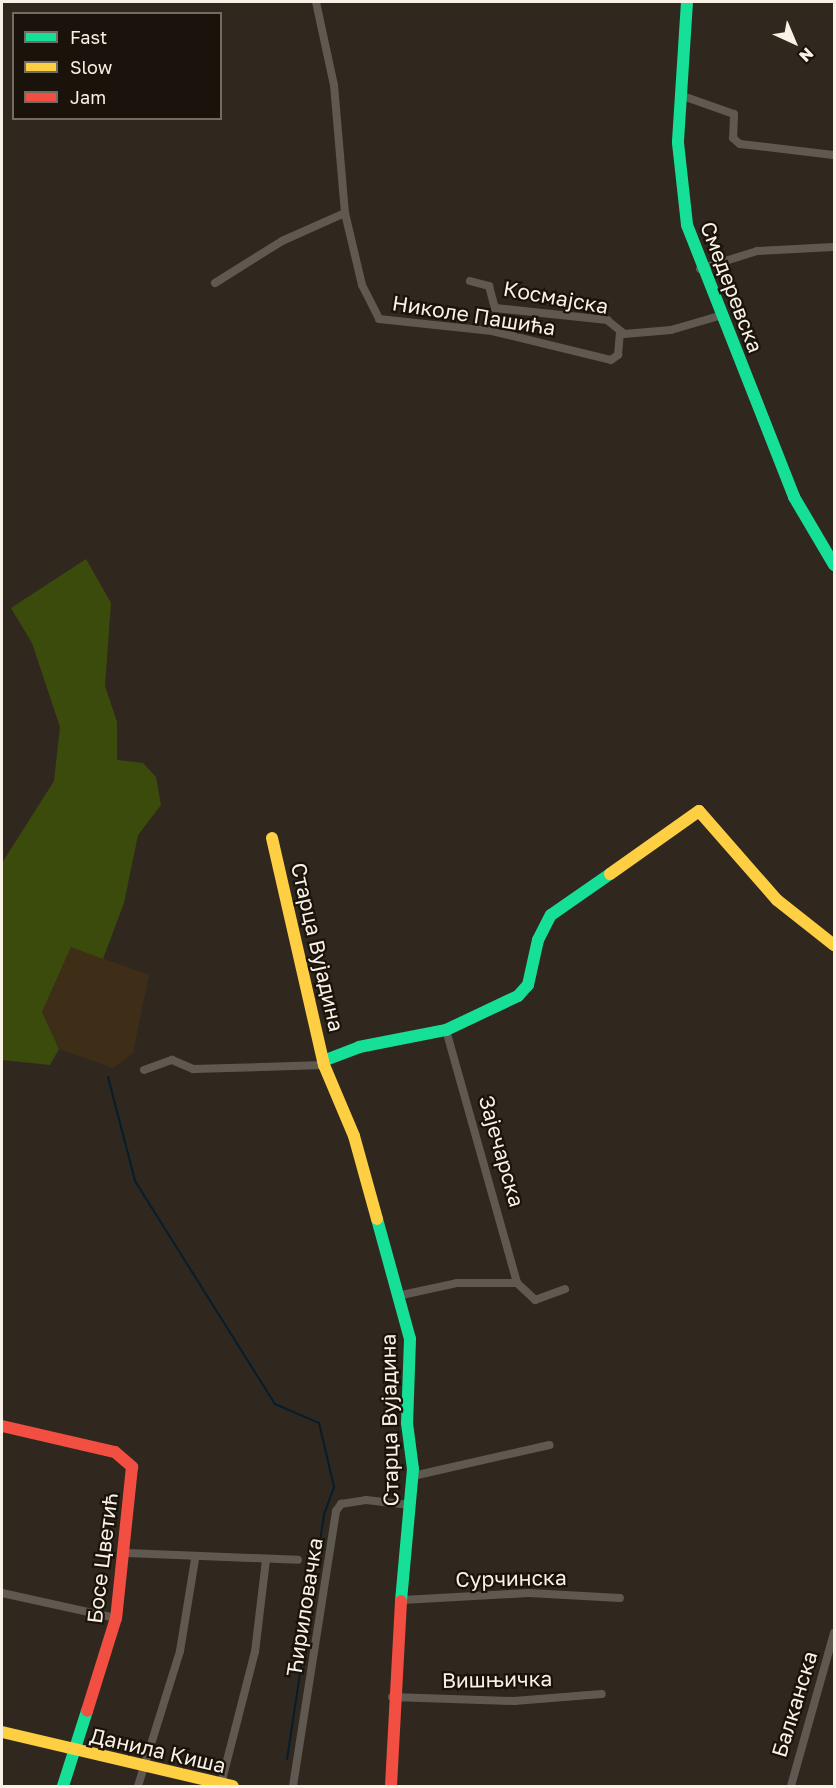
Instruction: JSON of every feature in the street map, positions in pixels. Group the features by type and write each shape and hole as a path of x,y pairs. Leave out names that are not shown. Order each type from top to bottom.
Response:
{"street":[{"path":"215,283 282,241 345,213 334,85 316,2"},
{"name":"Смедеревска","path":"687,2 680,95 679,188 699,269 794,497 834,564"},
{"path":"680,95 734,114 733,138 740,144 833,155"},
{"name":"Николе Пашића","path":"345,213 362,285 379,319 492,332 611,360 618,355 620,333"},
{"path":"699,269 757,251 834,247"},
{"name":"Космајска","path":"470,281 489,286 495,308 607,320 620,333 671,330 719,316"},
{"path":"324,1063 358,1047 446,1030 524,991 543,927 561,905 699,810 777,900 832,943"},
{"name":"Старца Вујадина","path":"272,838 324,1063 354,1136 411,1350 408,1423 413,1476 392,1697 391,1786"},
{"name":"Зајечарска","path":"446,1030 517,1283"},
{"name":"Старца Вујадина","path":"144,1070 172,1060 193,1069 324,1063"},
{"path":"397,1296 457,1283 517,1283 534,1300 565,1289"},
{"name":"Босе Цветић","path":"2,1426 127,1458 132,1467 127,1553 116,1618 63,1786"},
{"path":"413,1476 550,1445"},
{"name":"Ћириловачка","path":"293,1786 336,1511 341,1504 366,1500 411,1505"},
{"path":"127,1553 195,1559 298,1560"},
{"path":"138,1786 180,1651 195,1559"},
{"path":"225,1786 255,1652 266,1560"},
{"path":"2,1593 116,1618"},
{"name":"Сурчинска","path":"403,1600 529,1593 620,1598"},
{"name":"Балканска","path":"790,1786 834,1633"},
{"name":"Вишњичка","path":"392,1697 513,1701 602,1694"},
{"name":"Данила Киша","path":"2,1732 225,1786"}],"shaded area":[{"path":"71,947 149,975 133,1053 113,1068 59,1049 42,1012"}],"green space":[{"path":"86,559 111,603 105,686 117,722 117,760 143,763 156,777 161,805 138,835 124,903 103,959 71,947 42,1012 59,1049 50,1065 2,1060 2,863 54,781 60,727 32,643 11,608"}],"waterway":[{"path":"108,1077 135,1181 275,1404 319,1423 334,1487 324,1515 287,1759"}],"traffic: fast":[{"path":"687,2 678,143 687,225 794,497 834,565"},
{"path":"323,1061 359,1047 446,1030 518,996 528,985 538,940 551,915 610,874"},
{"path":"377,1219 410,1339 407,1423 413,1469 401,1601"},
{"path":"63,1786 87,1711"}],"traffic: slow":[{"path":"610,874 699,811 777,900 834,945"},
{"path":"272,838 324,1065 354,1136 377,1219"},
{"path":"2,1732 233,1786"}],"traffic: jam":[{"path":"2,1426 115,1452 132,1467 116,1618 87,1711"},
{"path":"391,1786 401,1601"}]}
